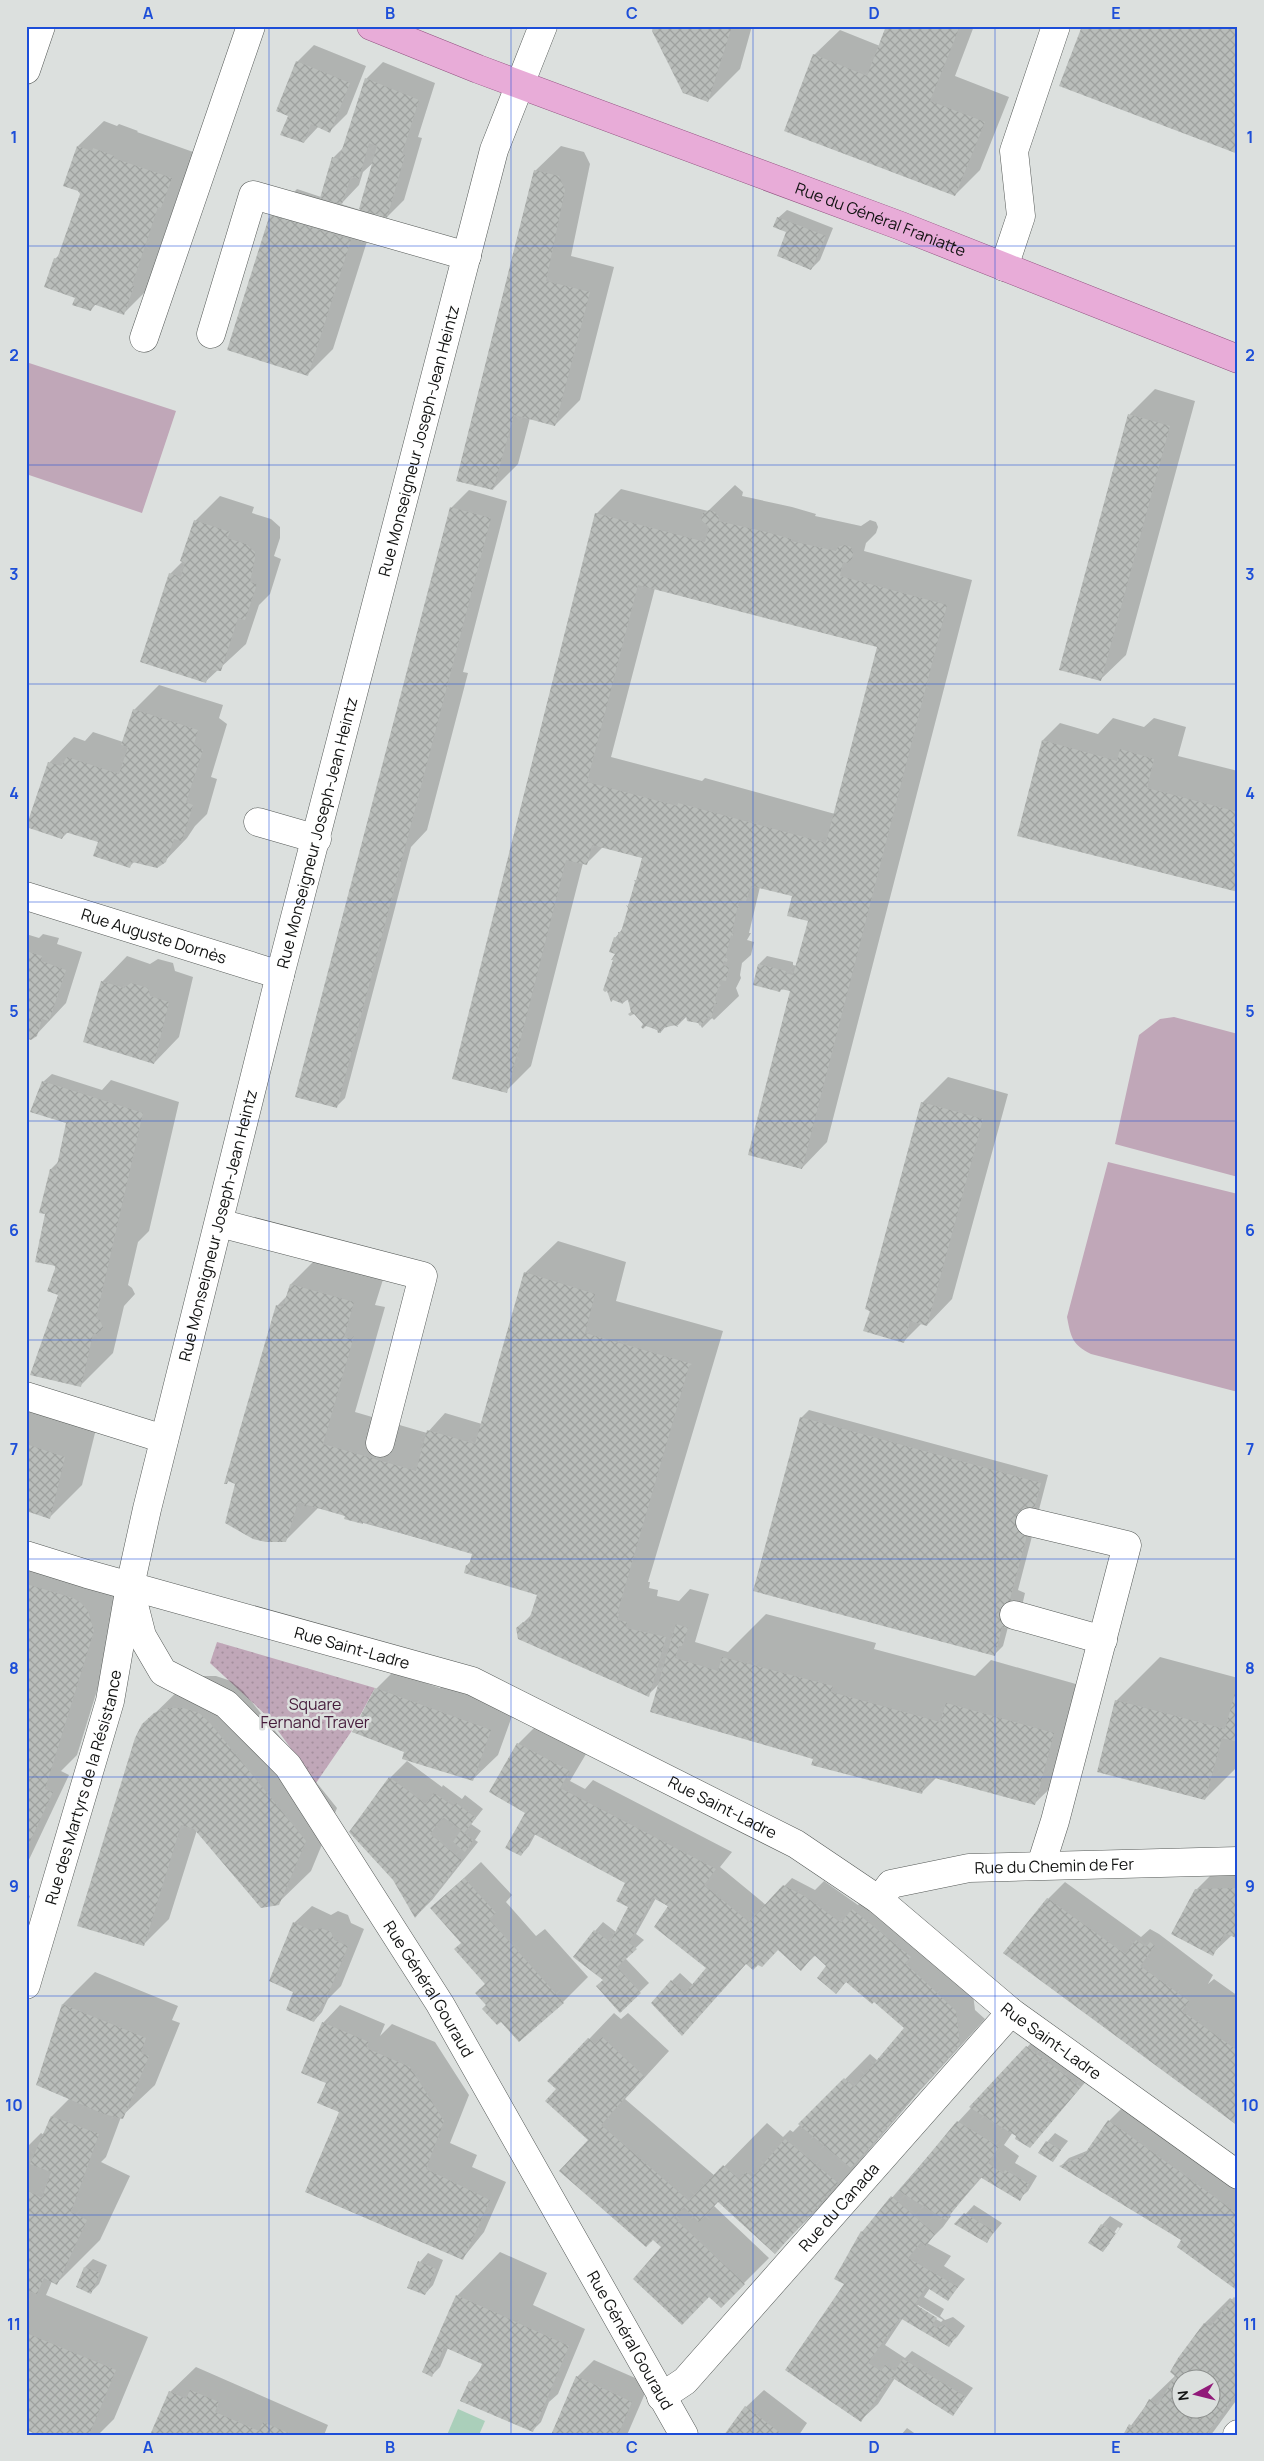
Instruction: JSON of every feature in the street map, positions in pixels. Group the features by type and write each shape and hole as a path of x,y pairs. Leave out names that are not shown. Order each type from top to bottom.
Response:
{"main road":[{"name":"Rue du Général Franiatte","path":"371,26 521,85 1004,267 1238,360"}],"street":[{"path":"26,70 41,26"},
{"path":"144,338 251,26"},
{"name":"Rue Monseigneur Joseph-Jean Heintz","path":"130,1586 164,1439 280,975 317,839 494,150 543,26"},
{"path":"1004,267 1021,216 1014,151 1056,26"},
{"path":"211,334 253,194 467,256"},
{"path":"258,822 317,839"},
{"name":"Rue Auguste Dornès","path":"26,896 280,975"},
{"path":"219,1223 423,1276 380,1443"},
{"path":"26,1396 164,1439"},
{"path":"1030,1522 1127,1545 1055,1821 1041,1865"},
{"name":"Rue Saint-Ladre","path":"26,1555 130,1586 472,1681 796,1844 879,1900 1011,2012 1238,2175"},
{"name":"Rue des Martyrs de la Résistance","path":"26,1985 110,1701 130,1586"},
{"name":"Rue Général Gouraud","path":"130,1586 142,1636 163,1672 226,1704 288,1766 440,2004 684,2435"},
{"path":"1014,1615 1103,1640"},
{"name":"Rue du Chemin de Fer","path":"879,1900 891,1884 969,1868 1238,1861"},
{"name":"Rue du Canada","path":"662,2397 685,2381 1011,2012"}],"green space":[{"path":"26,362 176,411 142,513 26,474"},
{"path":"1174,1017 1238,1034 1238,1177 1115,1144 1139,1035 1160,1019"},
{"path":"1108,1162 1238,1194 1238,1392 1091,1354 1073,1340 1067,1317"},
{"name":"Square Fernand Traver","path":"217,1642 375,1688 351,1732 316,1783 268,1717 210,1663"}],"shaded area":[{"path":"458,2409 485,2421 479,2435 447,2435"}],"building":[{"path":"653,26 732,26 708,102 683,93 652,31"},
{"path":"886,26 960,26 930,101 985,122 955,196 784,131 813,54 867,76"},
{"path":"1082,26 1238,26 1238,154 1059,86"},
{"path":"296,61 350,83 330,133 311,124 304,143 280,135 288,116 276,111"},
{"path":"365,78 419,100 402,154 405,155 387,218 359,209 377,146 369,143 359,179 351,176 342,204 320,198 332,157 339,159"},
{"path":"77,146 92,151 93,148 114,156 113,158 172,178 161,208 158,207 124,315 93,304 91,311 72,305 75,298 44,287 54,258 57,259 80,194 78,191 63,186"},
{"path":"534,170 559,176 565,190 546,281 590,292 555,426 514,415 493,490 456,481"},
{"path":"270,214 351,240 308,376 227,350"},
{"path":"777,217 826,236 811,270 777,256 786,232 773,227"},
{"path":"1128,414 1170,426 1101,681 1059,670"},
{"path":"450,507 491,518 337,1108 295,1097"},
{"path":"709,510 715,512 719,517 718,521 766,532 791,539 791,541 836,551 838,547 844,545 851,547 852,559 847,563 843,562 840,576 947,605 802,1169 748,1155 790,991 781,989 780,992 753,985 758,964 786,971 785,973 793,975 808,921 787,916 792,896 751,886 746,901 739,900 738,906 740,907 737,909 732,933 734,934 733,936 731,935 725,958 728,958 727,962 724,961 723,965 729,967 726,981 720,980 719,984 721,985 718,988 715,1000 717,1004 714,1004 711,1019 709,1016 700,1026 698,1023 687,1021 686,1016 677,1024 678,1027 674,1025 661,1029 661,1033 658,1033 657,1030 646,1026 643,1029 641,1027 643,1024 634,1014 630,1016 628,1014 631,1012 628,1000 622,1001 623,1004 613,1000 611,1002 607,991 603,990 613,960 611,960 615,954 609,952 614,937 619,939 618,932 621,932 628,908 626,905 628,906 634,880 636,880 642,858 592,845 587,865 566,860 507,1093 452,1079 595,513 705,542 709,527 701,520 703,513","holes":["638,585 877,647 826,843 678,803 677,806 587,782"]},
{"path":"194,520 230,532 227,538 246,544 255,552 250,582 257,584 245,620 238,618 221,671 210,670 206,683 140,662 169,573 181,577 185,563 180,561"},
{"path":"133,709 198,730 194,744 203,750 186,802 193,805 182,841 174,839 166,862 157,868 132,862 130,868 93,856 98,842 65,832 62,839 26,827 48,762 61,766 67,757 119,774 128,747 121,745"},
{"path":"1042,740 1117,761 1120,749 1154,759 1147,788 1238,812 1238,892 1017,836"},
{"path":"26,951 42,956 41,961 66,970 49,1021 42,1019 37,1036 31,1040 26,1038"},
{"path":"101,981 124,988 131,983 148,988 150,996 169,1002 154,1064 83,1042"},
{"path":"42,1081 143,1113 96,1318 100,1320 103,1328 97,1334 93,1334 81,1387 30,1375 58,1295 47,1291 56,1266 35,1262 45,1214 39,1213 50,1169 56,1170 66,1123 30,1112"},
{"path":"921,1102 983,1119 927,1326 910,1321 904,1343 863,1331 870,1311 865,1309"},
{"path":"524,1272 595,1294 585,1333 692,1364 689,1366 617,1614 619,1614 617,1620 627,1622 626,1628 666,1637 649,1697 518,1639 516,1628 523,1622 528,1623 537,1595 464,1573 466,1565 469,1565 472,1554 363,1522 363,1524 344,1519 345,1516 307,1505 304,1507 305,1504 298,1502 286,1542 266,1542 253,1539 225,1523 235,1484 228,1481 227,1484 224,1484 276,1305 283,1307 290,1284 354,1302 344,1337 351,1339 354,1336 323,1444 416,1471 427,1430 475,1444"},
{"path":"800,1417 1041,1483 1010,1599 1018,1601 1011,1629 1002,1627 995,1656 753,1591"},
{"path":"26,1444 65,1457 50,1519 26,1511"},
{"path":"26,1584 73,1598 81,1603 88,1611 94,1631 45,1789 53,1792 26,1850"},
{"path":"676,1624 688,1628 682,1646 679,1646 675,1658 718,1671 722,1657 833,1686 831,1692 940,1722 946,1703 1054,1733 1035,1805 927,1776 922,1794 811,1765 813,1759 650,1712"},
{"path":"1238,1682 1238,1742 1222,1738 1205,1800 1097,1772 1115,1700 1225,1729"},
{"path":"375,1688 491,1730 473,1781 402,1759 404,1752 352,1732"},
{"path":"168,1708 183,1708 199,1713 210,1723 306,1841 279,1905 261,1908 194,1829 181,1825 144,1946 77,1926 135,1738 142,1724 154,1713"},
{"path":"517,1743 570,1771 560,1788 716,1869 704,1885 749,1922 783,1885 806,1897 841,1923 852,1909 911,1957 905,1963 956,2011 960,2044 851,2168 798,2124 844,2078 854,2087 904,2028 874,2002 872,2004 846,1982 836,1994 817,1978 826,1966 814,1955 801,1971 778,1950 762,1967 758,1965 753,1970 746,1964 682,2036 651,2003 671,1980 685,1993 706,1968 654,1927 668,1906 653,1898 629,1943 637,1949 617,1967 641,1993 620,2013 596,1986 603,1980 573,1957 594,1930 610,1942 628,1907 616,1901 625,1883 534,1834 521,1856 505,1848 525,1813 489,1792"},
{"path":"389,1777 426,1804 434,1793 453,1806 456,1803 476,1818 464,1833 473,1840 465,1852 453,1842 461,1830 443,1817 430,1834 462,1860 415,1918 393,1880 349,1832"},
{"path":"464,1878 496,1913 489,1919 564,2003 519,2042 501,2022 497,2025 482,2009 486,2005 475,1993 485,1984 454,1949 461,1943 430,1908"},
{"path":"1238,1888 1238,1939 1225,1933 1213,1956 1171,1934 1195,1889"},
{"path":"1047,1898 1125,1954 1136,1940 1146,1947 1150,1942 1155,1946 1140,1966 1189,2001 1182,2011 1238,2051 1238,2126 1003,1953"},
{"path":"293,1922 313,1931 320,1928 331,1932 334,1940 348,1946 324,2004 322,2004 314,2022 286,2010 293,1992 269,1981"},
{"path":"62,2004 146,2038 141,2053 149,2056 123,2119 104,2114 36,2085"},
{"path":"322,2022 369,2042 366,2048 410,2067 444,2121 426,2169 490,2200 463,2260 305,2192 339,2112 317,2103 326,2083 301,2073"},
{"path":"602,2037 644,2076 601,2125 689,2201 723,2165 739,2179 746,2172 752,2177 785,2139 838,2183 775,2254 718,2202 699,2222 684,2207 674,2218 745,2284 721,2308 709,2297 682,2325 633,2279 661,2247 653,2240 646,2247 559,2171 588,2140 545,2101 556,2089 547,2081 588,2038 595,2044"},
{"path":"1026,2046 1081,2087 1030,2148 1015,2139 1016,2136 969,2107"},
{"path":"51,2116 99,2134 71,2212 87,2220 57,2285 44,2278 37,2294 30,2291 26,2299 26,2190 42,2198 51,2172 30,2164"},
{"path":"1108,2120 1238,2214 1238,2291 1177,2247 1181,2240 1059,2166 1083,2156"},
{"path":"957,2121 999,2147 988,2163 1003,2174 1005,2170 1029,2184 1020,2201 980,2177 946,2220 899,2191"},
{"path":"1046,2141 1061,2150 1053,2162 1038,2153"},
{"path":"891,2196 935,2234 926,2246 921,2242 908,2258 958,2287 948,2301 926,2287 915,2304 937,2318 932,2325 936,2328 944,2325 957,2335 949,2347 900,2318 868,2363 881,2371 885,2365 895,2371 903,2359 966,2397 953,2416 891,2377 861,2422 785,2370 844,2284 834,2279 861,2231"},
{"path":"964,2213 994,2231 987,2243 954,2224"},
{"path":"1101,2224 1116,2233 1103,2252 1088,2243"},
{"path":"418,2261 436,2269 425,2295 407,2288"},
{"path":"84,2267 100,2273 91,2294 76,2287"},
{"path":"456,2295 569,2346 533,2432 460,2401 469,2381 474,2383 482,2364 444,2347 432,2377 422,2372"},
{"path":"1234,2297 1238,2300 1238,2392 1222,2414 1222,2368 1172,2368 1204,2323 1211,2326"},
{"path":"26,2333 116,2370 89,2435 38,2435 26,2430"},
{"path":"576,2376 632,2402 618,2435 551,2435"},
{"path":"1172,2381 1172,2418 1219,2418 1206,2435 1123,2435 1129,2424 1134,2427 1149,2399 1158,2405"},
{"path":"190,2390 219,2402 215,2412 259,2431 263,2422 293,2435 150,2435 169,2391 186,2399"},
{"path":"745,2406 783,2435 724,2435"}]}
